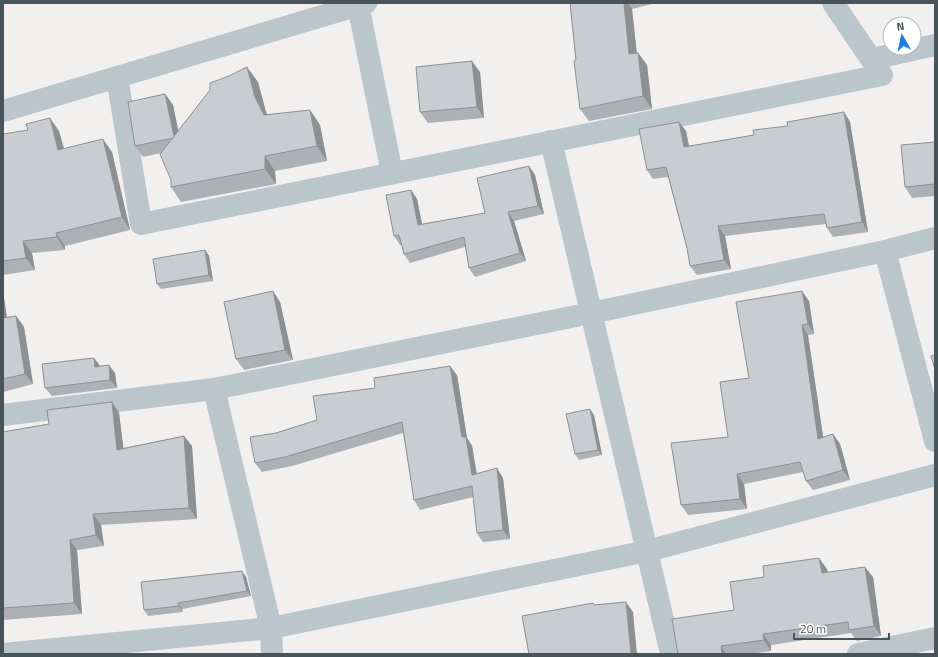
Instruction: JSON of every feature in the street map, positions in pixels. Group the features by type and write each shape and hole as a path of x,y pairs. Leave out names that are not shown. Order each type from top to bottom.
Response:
{"street":[{"path":"117,77 141,224 882,75 833,3"},
{"path":"3,111 362,4 392,173"},
{"path":"872,60 935,45"},
{"path":"551,141 671,654"},
{"path":"3,415 214,389 591,313 885,251 935,238"},
{"path":"885,251 935,441"},
{"path":"214,389 271,628 272,654"},
{"path":"3,654 56,651 271,628 646,551 935,475"},
{"path":"858,654 935,638"}],"building":[{"path":"570,3 624,3 629,54 638,53 643,96 580,109 574,61 576,60"},
{"path":"472,61 477,107 420,112 416,67"},
{"path":"247,67 255,97 264,115 310,110 317,146 265,156 265,169 171,187 171,180 160,154 210,90 210,83"},
{"path":"165,94 174,136 173,138 135,146 128,102"},
{"path":"844,112 862,222 827,228 824,214 718,226 724,260 690,266 687,248 666,167 647,170 639,129 679,122 684,147 754,135 753,130 788,126 787,122"},
{"path":"50,118 58,150 103,139 122,217 56,233 57,237 23,241 26,258 3,261 3,134 28,130 26,124"},
{"path":"935,142 935,184 905,187 901,145"},
{"path":"529,166 538,206 508,212 520,253 469,268 464,237 404,254 399,235 394,236 386,195 411,190 418,225 485,213 477,178"},
{"path":"205,250 209,275 157,284 153,259"},
{"path":"273,291 285,350 236,359 224,302"},
{"path":"802,291 808,324 802,325 818,439 833,434 843,470 806,481 800,462 737,474 740,499 681,505 671,443 728,437 720,382 749,378 736,302"},
{"path":"16,316 25,374 3,379 3,318"},
{"path":"935,355 935,370 931,356"},
{"path":"94,358 95,367 109,365 110,380 45,388 42,364"},
{"path":"450,366 462,437 466,437 472,475 497,468 503,530 477,533 472,486 414,500 402,422 285,457 255,463 250,437 276,433 317,420 313,396 375,388 374,378"},
{"path":"112,402 117,450 184,436 189,508 93,514 96,535 70,540 74,603 3,608 3,432 49,424 47,410"},
{"path":"590,409 598,450 575,454 566,414"},
{"path":"819,558 822,573 865,567 874,626 849,630 848,622 763,634 764,640 721,646 722,654 678,654 672,619 734,610 730,582 764,577 763,566"},
{"path":"242,571 247,591 178,603 179,606 144,610 141,582"},
{"path":"626,602 631,654 529,654 522,616 593,603 594,605"}]}
